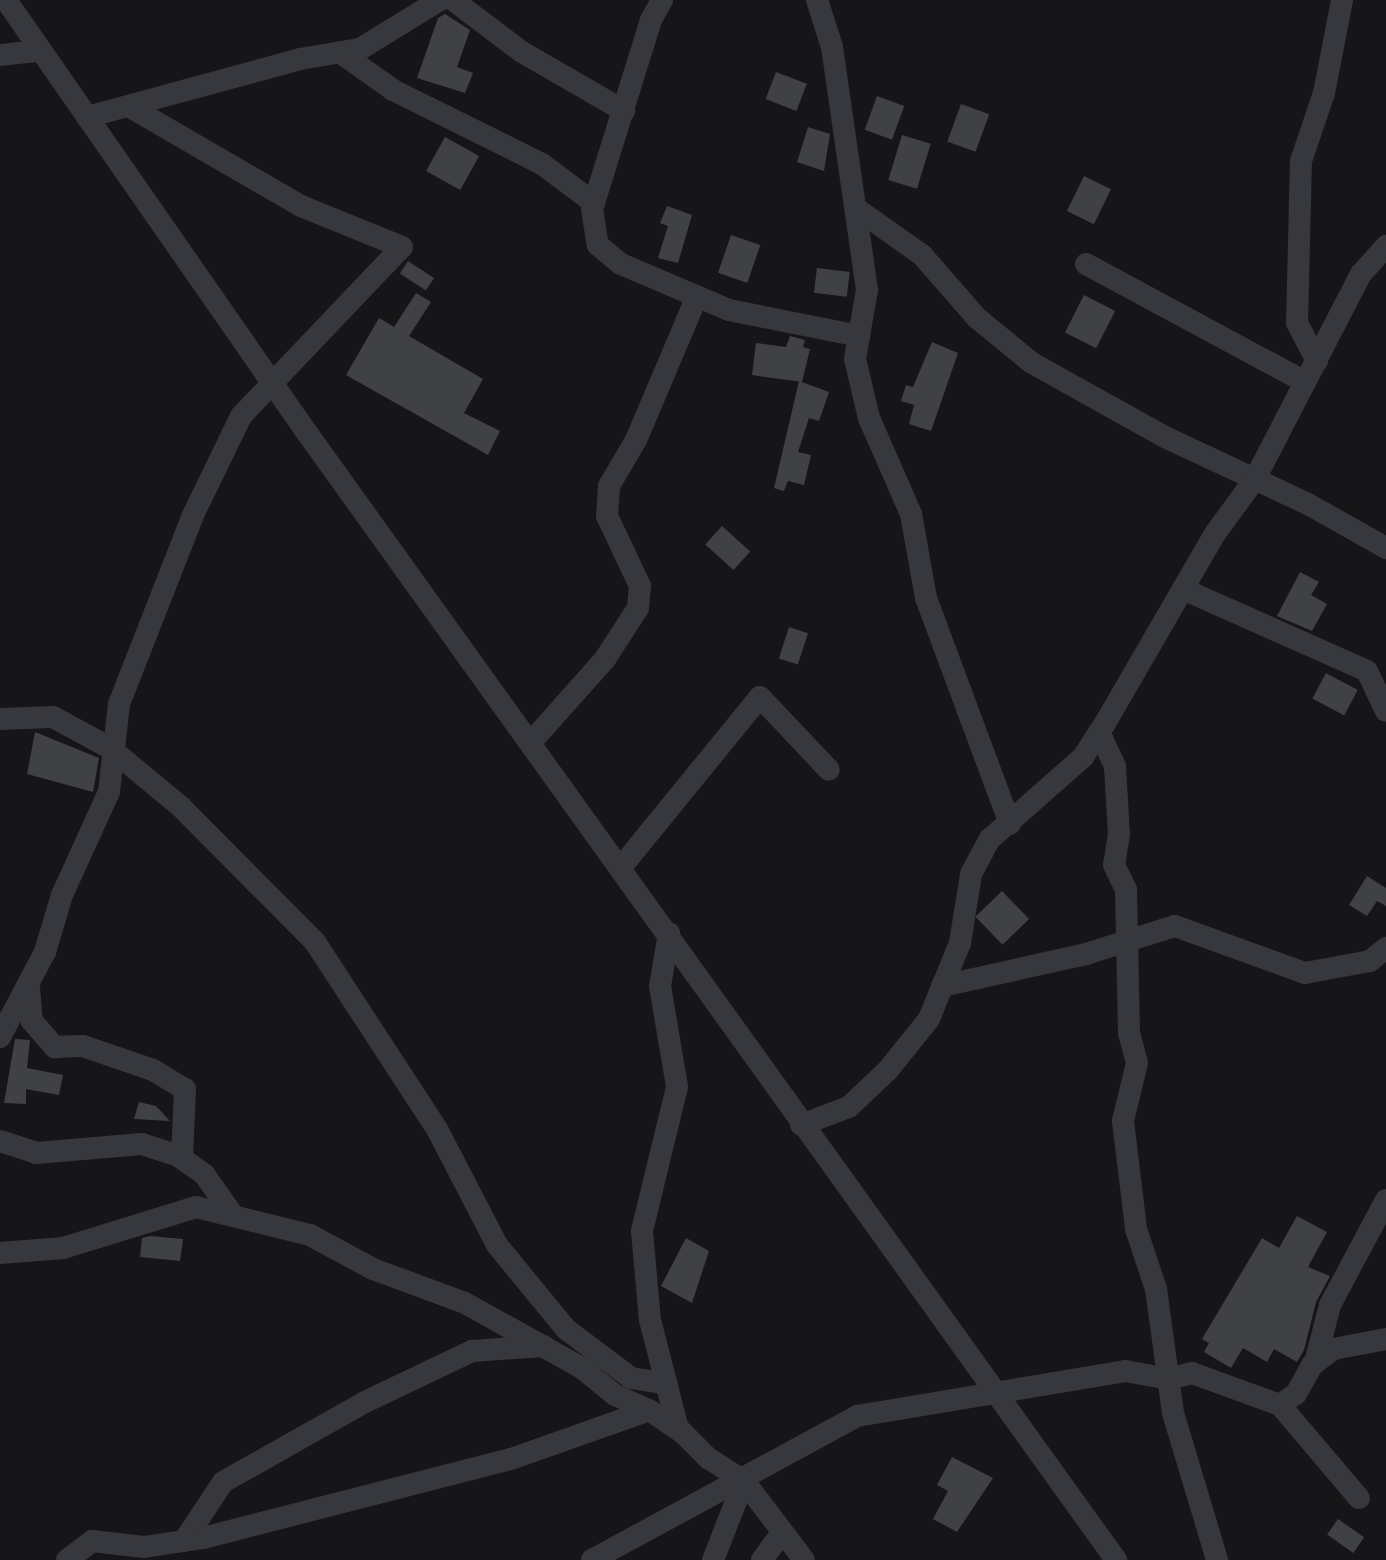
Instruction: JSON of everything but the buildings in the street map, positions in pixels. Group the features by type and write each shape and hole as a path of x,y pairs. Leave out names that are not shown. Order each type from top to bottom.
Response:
{"street":[{"path":"6,0 273,382 622,866 801,1125 1116,1560"},
{"path":"87,117 360,49 440,0"},
{"path":"453,0 522,52 624,111"},
{"path":"662,0 651,20 594,203 598,245 621,264 729,310 859,336"},
{"path":"817,0 832,47 867,290 855,359 869,418 911,514 926,598 1010,824"},
{"path":"1317,361 1297,323 1301,161 1324,93 1342,0"},
{"path":"0,55 39,51"},
{"path":"341,53 393,90 542,164 594,203"},
{"path":"0,1037 29,987 109,792 110,748 119,704 194,513 241,416 402,247 301,206 130,107"},
{"path":"857,209 922,255 977,318 1032,363 1167,438 1255,479 1386,548"},
{"path":"801,1125 849,1107 888,1070 929,1019 960,943 971,874 990,839 1083,757 1183,589 1255,479 1361,274 1386,246"},
{"path":"1086,264 1305,382"},
{"path":"532,741 605,659 638,608 640,586 607,516 609,486 636,440 697,296"},
{"path":"1183,589 1367,671 1386,711"},
{"path":"622,866 760,697 829,770"},
{"path":"0,719 53,717 110,748 181,807 315,942 438,1131 497,1245 566,1329 631,1378 667,1384"},
{"path":"1099,732 1115,767 1119,834 1114,865 1126,890 1129,1033 1137,1063 1123,1121 1136,1229 1156,1289 1173,1413 1217,1560"},
{"path":"942,986 1086,954 1129,937 1175,926 1305,973 1370,961 1386,948"},
{"path":"669,933 660,986 677,1087 642,1231 650,1320 678,1429"},
{"path":"29,987 32,1021 55,1047 83,1046 153,1070 185,1089 182,1158"},
{"path":"0,1141 36,1153 142,1144 182,1158 204,1174 230,1211"},
{"path":"1280,1405 1296,1394 1315,1363 1330,1305 1386,1200"},
{"path":"0,1253 63,1248 196,1207 230,1211 310,1235 373,1269 451,1296 546,1346 605,1389 649,1410 678,1429 708,1458 744,1481 781,1534 804,1560"},
{"path":"1315,1363 1333,1349 1386,1339"},
{"path":"184,1541 223,1482 365,1402 472,1351 546,1346"},
{"path":"592,1560 744,1481 857,1416 965,1402 994,1389 1125,1371 1169,1379 1192,1373 1280,1405 1359,1498"},
{"path":"67,1560 92,1541 144,1547 184,1541 511,1459 649,1410"},
{"path":"713,1560 744,1481"},
{"path":"762,1560 781,1534"}]}
